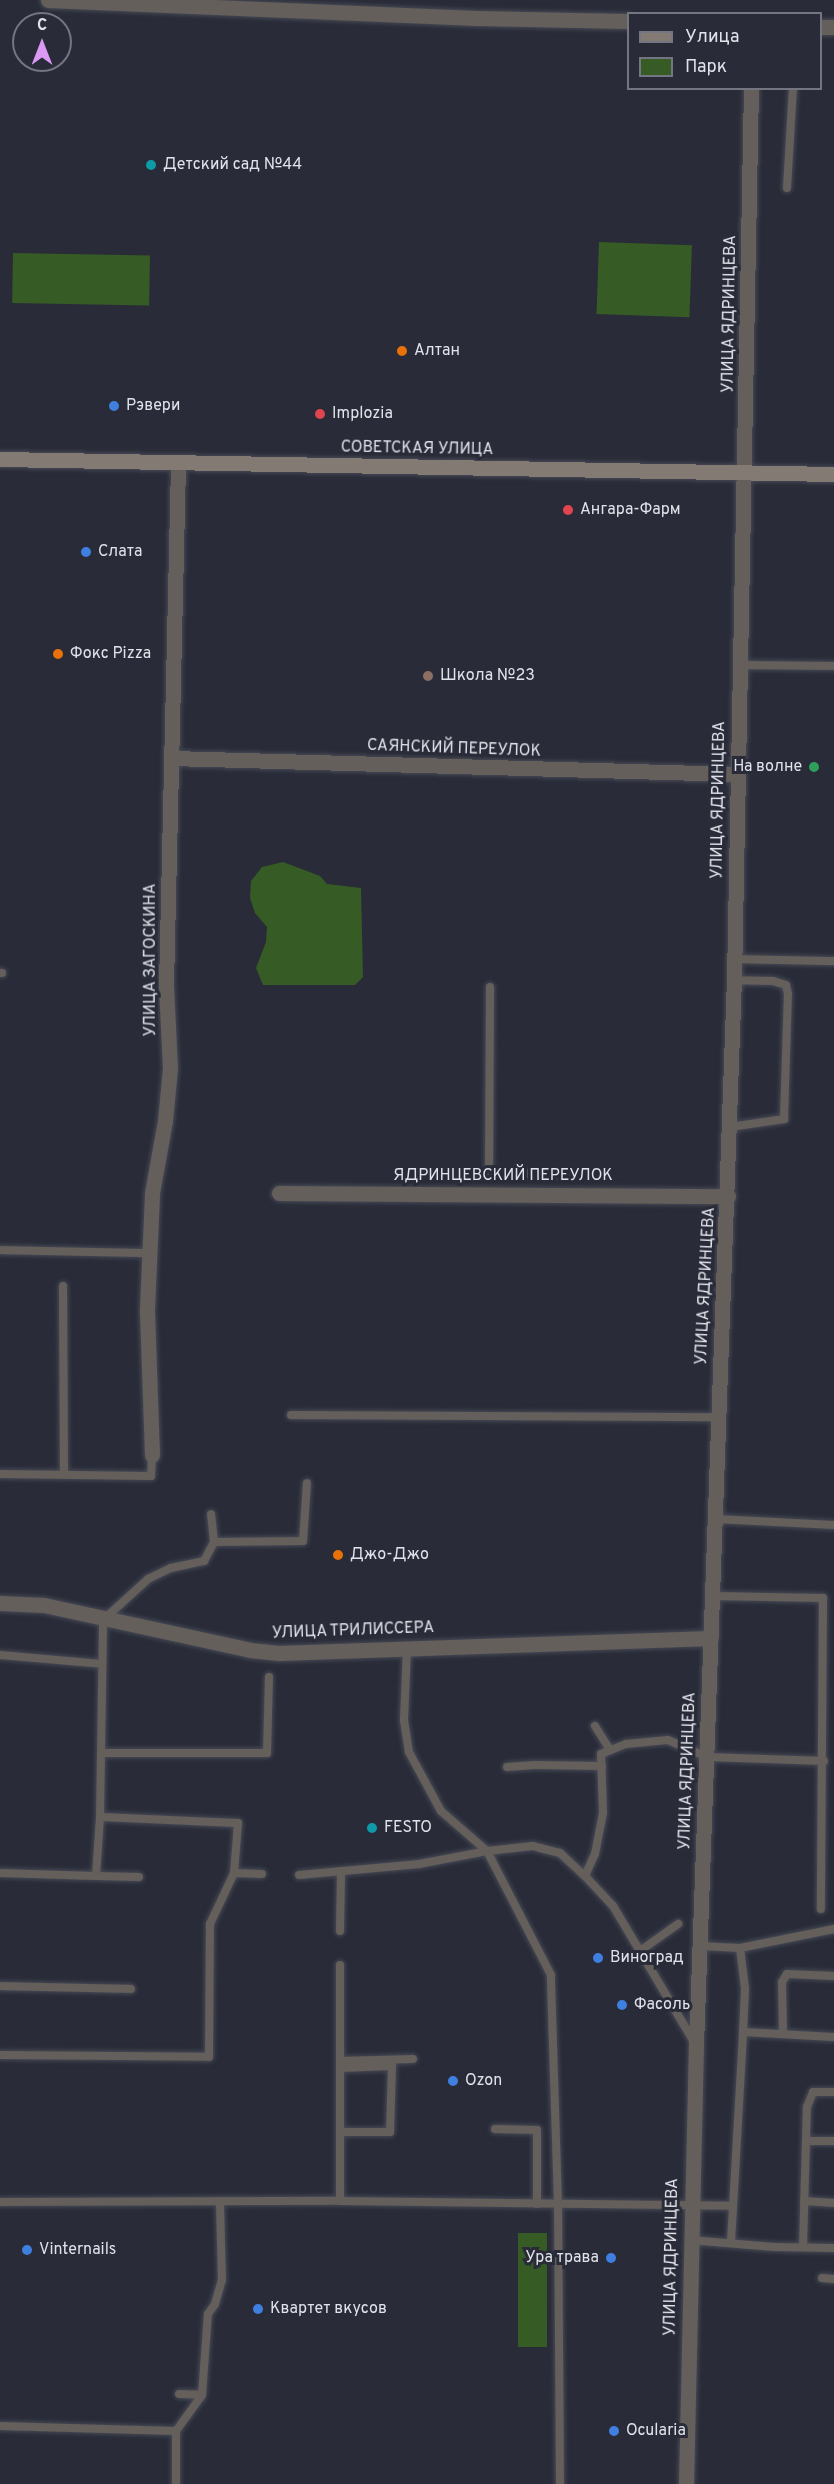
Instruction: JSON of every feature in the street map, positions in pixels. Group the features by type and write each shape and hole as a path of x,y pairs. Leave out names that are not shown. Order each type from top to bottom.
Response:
{"main road":[{"name":"СОВЕТСКАЯ УЛИЦА","path":"0,459 834,474"}],"street":[{"path":"48,0 477,18 627,21"},
{"name":"УЛИЦА ЯДРИНЦЕВА","path":"686,2484 696,2045 714,1596 718,1416 728,1196 735,959 752,90"},
{"name":"УЛИЦА ЗАГОСКИНА","path":"152,1455 147,1309 152,1193 165,1121 170,1068 166,985 178,463"},
{"name":"САЯНСКИЙ ПЕРЕУЛОК","path":"171,758 737,774"},
{"name":"ЯДРИНЦЕВСКИЙ ПЕРЕУЛОК","path":"279,1193 728,1196"},
{"name":"УЛИЦА ТРИЛИССЕРА","path":"0,1603 44,1605 103,1620 250,1650 279,1653 711,1638"}],"lane":[{"path":"787,188 793,90"},
{"path":"740,665 834,666"},
{"path":"735,959 834,961"},
{"path":"730,1127 784,1119 788,994 786,985 773,981 734,980"},
{"path":"490,987 489,1174 579,1173"},
{"path":"0,1250 149,1253"},
{"path":"63,1286 64,1475"},
{"path":"291,1415 718,1416"},
{"path":"0,1474 151,1476 152,1455"},
{"path":"214,1542 303,1541 308,1483"},
{"path":"96,1875 100,1817 103,1620 148,1579 171,1568 204,1561 214,1542 211,1515"},
{"path":"716,1519 834,1525"},
{"path":"714,1596 823,1598 824,1761 821,1909"},
{"path":"407,1648 404,1720 409,1752 441,1811 487,1851 551,1975 558,2205 560,2484"},
{"path":"0,1655 102,1664"},
{"path":"100,1753 267,1753 269,1677"},
{"path":"595,1726 610,1750"},
{"path":"585,1876 595,1854 603,1813 601,1754 626,1744 668,1740 707,1757 824,1761"},
{"path":"507,1767 602,1766"},
{"path":"0,2055 209,2057 210,1924 234,1873 238,1823 100,1817"},
{"path":"299,1875 419,1864 487,1851 533,1846 560,1853 613,1906 696,2045"},
{"path":"340,1931 341,1871"},
{"path":"0,1873 138,1877"},
{"path":"234,1873 261,1874"},
{"path":"640,1951 678,1924"},
{"path":"700,1946 740,1948 834,1929"},
{"path":"731,2242 745,1989 740,1948"},
{"path":"340,1965 340,2201"},
{"path":"783,2034 782,1982 787,1974 834,1976"},
{"path":"0,1986 131,1989"},
{"path":"743,2032 834,2037"},
{"path":"340,2065 413,2059"},
{"path":"340,2065 392,2067 390,2132 340,2132"},
{"path":"803,2247 807,2107 813,2092 834,2092"},
{"path":"495,2129 537,2130 537,2205"},
{"path":"806,2141 834,2141"},
{"path":"176,2484 176,2431 202,2395 208,2314 215,2304 222,2280 220,2201"},
{"path":"0,2202 340,2201 733,2206"},
{"path":"804,2201 834,2203"},
{"path":"690,2240 834,2247"},
{"path":"822,2278 834,2279"},
{"path":"179,2394 202,2395"},
{"path":"0,2426 176,2431"}],"green space":[{"path":"599,242 692,245 689,317 596,314"},
{"path":"13,253 150,255 149,305 12,303"},
{"path":"283,862 320,876 327,884 361,888 363,977 355,985 263,985 256,968 266,942 267,927 255,913 250,898 251,881 262,867"},
{"path":"518,2233 547,2233 547,2347 518,2347"}],"place":[{"name":"Детский сад №44","path":"151,165"},
{"name":"Алтан","path":"402,351"},
{"name":"Рэвери","path":"114,406"},
{"name":"Implozia","path":"320,414"},
{"name":"Ангара-Фарм","path":"568,510"},
{"name":"Слата","path":"86,552"},
{"name":"Фокс Pizza","path":"58,654"},
{"name":"Школа №23","path":"428,676"},
{"name":"На волне","path":"814,767"},
{"name":"Джо-Джо","path":"338,1555"},
{"name":"FESTO","path":"372,1828"},
{"name":"Виноград","path":"598,1958"},
{"name":"Фасоль","path":"622,2005"},
{"name":"Ozon","path":"453,2081"},
{"name":"Vinternails","path":"27,2250"},
{"name":"Ура трава","path":"611,2258"},
{"name":"Квартет вкусов","path":"258,2309"},
{"name":"Ocularia","path":"614,2431"}]}
